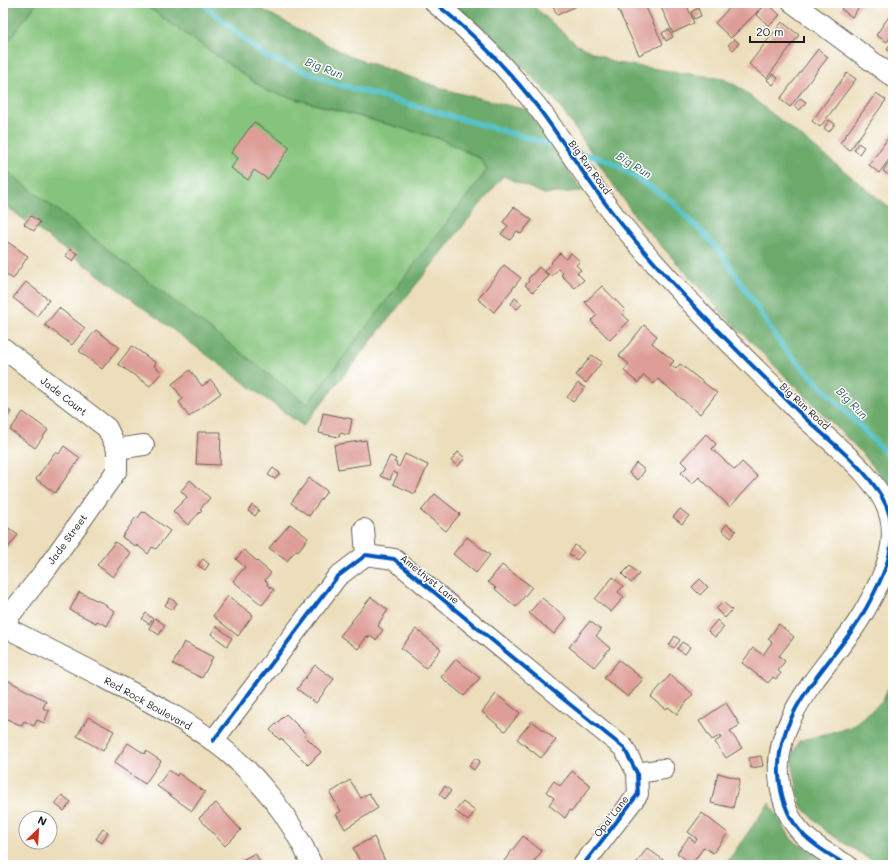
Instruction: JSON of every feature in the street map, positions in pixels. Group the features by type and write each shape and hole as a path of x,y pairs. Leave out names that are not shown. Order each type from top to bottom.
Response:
{"street":[{"name":"Big Run Road","path":"435,3 464,26 499,60 536,105 622,225 711,325 805,418 845,452 867,477 886,504 891,521 892,537 890,554 885,571 871,600 854,627 792,714 778,763 782,798 787,813 797,829 823,851 847,865"},
{"path":"793,3 893,77"},
{"name":"Jade Court","path":"3,348 107,428 117,450"},
{"path":"117,450 144,445"},
{"name":"Jade Street","path":"3,625 47,568 117,470 117,450"},
{"path":"213,741 337,577 366,555 364,529"},
{"name":"Amethyst Lane","path":"366,555 394,559 624,748 637,773"},
{"name":"Red Rock Boulevard","path":"3,625 162,709 213,741 247,770 275,803 303,846 312,865"},
{"path":"637,773 664,770"},
{"name":"Opal Lane","path":"583,865 638,794 637,773"}],"green space":[{"path":"10,3 37,3 3,48 3,10"},
{"path":"37,3 142,3 267,91 441,139 481,159 487,170 307,405 3,168 3,48"},
{"path":"142,3 250,3 349,56 450,91 527,110 582,191 544,194 503,176 303,426 3,204 3,168 307,404 487,170 481,159 441,139 267,91"},
{"path":"451,3 530,3 577,45 616,63 724,79 740,88 893,210 893,491 864,455 726,317 637,219 556,101 487,32"},
{"path":"893,677 893,865 879,865 827,832 801,806 791,758 799,741 851,727 882,702"},
{"path":"769,803 792,840 832,865 725,865"}],"building":[{"path":"552,3 583,3 557,15"},
{"path":"615,3 644,3 663,44 639,55"},
{"path":"659,3 686,3 694,23 673,33"},
{"path":"734,3 761,3 764,5 731,38 715,23"},
{"path":"767,3 780,15 769,26 756,14"},
{"path":"846,3 862,3 852,17 841,9"},
{"path":"698,8 701,16 694,19 691,12"},
{"path":"893,11 893,33 887,42 876,35"},
{"path":"782,22 799,35 767,78 749,64"},
{"path":"669,29 673,37 666,41 662,33"},
{"path":"734,39 739,43 733,50 728,45"},
{"path":"893,40 893,54 887,49"},
{"path":"818,49 828,57 790,107 780,99"},
{"path":"847,73 856,79 820,127 812,121"},
{"path":"773,74 778,78 773,85 767,80"},
{"path":"876,93 886,100 850,150 840,143"},
{"path":"800,98 806,102 800,110 794,106"},
{"path":"829,120 835,124 829,132 824,128"},
{"path":"254,122 290,147 268,179 254,170 248,180 231,168 238,158 231,153"},
{"path":"893,131 893,154 879,173 869,165"},
{"path":"858,143 864,147 859,154 854,150"},
{"path":"888,163 893,167 889,175 883,171"},
{"path":"514,207 532,220 521,234 517,231 510,240 501,234 508,226 503,222"},
{"path":"31,216 40,222 34,231 24,224"},
{"path":"3,239 28,256 13,279 3,272 5,269 3,267"},
{"path":"70,249 78,254 73,261 66,256"},
{"path":"560,253 566,259 571,253 580,261 576,265 581,270 577,273 584,280 575,288 561,275 563,273 558,269 551,277 545,271"},
{"path":"504,265 521,278 494,312 478,299"},
{"path":"539,267 549,276 533,292 525,285 529,281 528,279"},
{"path":"26,282 49,300 37,316 13,298"},
{"path":"602,286 625,310 622,313 629,321 610,340 591,321 597,315 585,302"},
{"path":"515,298 522,304 517,309 511,304"},
{"path":"59,308 85,328 72,345 45,325"},
{"path":"644,325 657,336 652,343 674,361 670,365 676,369 680,364 717,393 700,414 658,379 654,384 644,375 638,383 624,371 629,364 619,356"},
{"path":"96,330 119,347 102,369 79,351"},
{"path":"132,346 156,363 154,366 162,372 150,386 118,364"},
{"path":"592,355 602,362 586,383 576,375"},
{"path":"190,370 202,386 211,380 221,393 189,417 179,402 183,399 172,384"},
{"path":"578,383 585,388 573,402 567,397"},
{"path":"3,406 11,412 3,423"},
{"path":"23,412 48,430 35,448 10,430"},
{"path":"323,413 352,419 349,435 340,433 339,437 319,433"},
{"path":"198,432 221,432 220,465 196,464"},
{"path":"706,434 716,444 712,449 735,470 742,462 758,477 730,507 699,477 692,484 681,473 687,467 681,461"},
{"path":"366,440 370,464 338,469 334,445"},
{"path":"64,446 80,458 55,493 36,479 55,452 59,454"},
{"path":"458,452 465,458 458,466 451,461"},
{"path":"405,454 428,465 415,494 393,484 398,474 393,472 390,480 380,476 390,456 396,459 394,462 397,463 396,465 399,467"},
{"path":"636,463 645,470 638,480 629,473"},
{"path":"273,468 280,473 275,479 268,475"},
{"path":"309,478 327,491 309,516 291,503"},
{"path":"190,480 210,498 200,509 202,510 188,525 173,511 187,497 181,491"},
{"path":"435,494 460,514 446,531 421,511"},
{"path":"252,505 259,510 255,516 248,511"},
{"path":"680,509 689,516 682,524 673,517"},
{"path":"142,512 145,512 170,531 156,549 152,547 148,554 137,545 136,547 122,537 136,517 138,518"},
{"path":"3,524 18,535 7,549 3,546"},
{"path":"290,524 308,538 298,551 296,550 287,561 269,548"},
{"path":"727,524 736,531 731,538 722,530"},
{"path":"467,537 490,555 476,573 453,554"},
{"path":"115,542 131,553 113,577 97,565"},
{"path":"575,545 584,552 577,560 569,554"},
{"path":"244,550 271,573 265,580 268,583 267,585 274,590 262,605 233,581 245,567 236,559"},
{"path":"203,559 209,564 205,570 198,565"},
{"path":"502,565 532,587 516,607 488,582"},
{"path":"630,566 639,574 631,583 622,574"},
{"path":"613,577 623,586 618,592 624,597 611,612 595,599"},
{"path":"700,579 708,587 700,595 692,587"},
{"path":"79,592 107,605 106,606 115,611 107,626 97,621 96,623 70,610"},
{"path":"228,596 253,615 238,636 213,616"},
{"path":"371,597 388,610 378,626 383,630 376,640 370,636 369,638 367,636 358,649 340,636"},
{"path":"170,598 177,603 172,610 165,605"},
{"path":"542,598 567,618 554,634 529,613"},
{"path":"723,602 732,610 725,618 716,609"},
{"path":"146,613 153,619 149,624 142,619"},
{"path":"155,618 165,625 159,635 149,628"},
{"path":"717,620 724,627 715,637 708,631"},
{"path":"590,621 601,630 596,636 610,648 594,667 569,647"},
{"path":"779,624 794,637 779,656 785,661 778,671 781,673 776,679 773,677 768,683 742,663 753,648 763,655 772,642 768,639"},
{"path":"216,626 232,638 227,646 211,634"},
{"path":"416,629 441,649 426,668 401,648"},
{"path":"675,636 680,640 674,648 669,645"},
{"path":"184,642 213,657 202,678 173,664"},
{"path":"682,642 690,647 685,654 677,649"},
{"path":"456,659 480,678 464,696 441,677"},
{"path":"619,660 643,679 628,697 604,678"},
{"path":"315,665 334,679 316,703 297,689"},
{"path":"670,675 693,694 677,714 668,707 666,709 651,697"},
{"path":"7,680 46,701 43,708 49,711 44,723 37,720 34,726 24,721 22,726 3,717 3,689"},
{"path":"496,694 520,713 505,731 482,712"},
{"path":"726,703 740,725 730,731 742,748 726,758 715,742 722,737 721,735 712,740 699,721"},
{"path":"286,714 321,752 308,765 281,738 280,740 270,730"},
{"path":"88,717 114,731 103,751 77,736"},
{"path":"532,721 556,740 541,758 517,739"},
{"path":"128,743 145,754 146,751 161,761 145,784 114,763"},
{"path":"761,756 763,766 751,768 749,758"},
{"path":"475,758 480,761 474,770 469,766"},
{"path":"169,770 177,776 178,773 205,792 192,811 157,786"},
{"path":"572,771 591,786 565,818 549,805 554,798 546,792 554,781 560,786"},
{"path":"718,773 740,779 733,808 711,803"},
{"path":"350,780 361,798 369,793 378,808 345,829 336,814 341,811 330,793"},
{"path":"445,786 451,791 445,799 439,794"},
{"path":"62,795 71,802 64,811 55,804"},
{"path":"463,802 475,811 468,821 455,811"},
{"path":"216,803 241,830 225,846 199,818"},
{"path":"702,813 728,833 713,853 704,847 692,864 677,853 689,837 695,842 697,839 688,832"},
{"path":"103,829 108,832 102,843 96,839"},
{"path":"523,836 542,851 531,865 509,865 504,861"},
{"path":"374,837 387,865 362,865 353,848"},
{"path":"647,848 666,862 664,865 635,865"},
{"path":"255,853 262,865 235,865 235,864"}],"waterway":[{"name":"Big Run","path":"202,3 265,56 337,84 560,147"},
{"name":"Big Run","path":"576,152 610,161 673,202 721,252 782,346 893,460"}],"cycle path":[{"path":"435,3 476,38 525,91 611,211 657,266 747,361 805,418 855,463 877,489 885,503 890,517 892,533 890,550 883,574 871,600 857,624 800,701 790,720 783,741 779,762 780,784 783,799 794,824 802,834 822,850 847,865"},
{"path":"213,741 337,577 366,555 394,559 624,748 637,773 638,794 583,865"}]}
